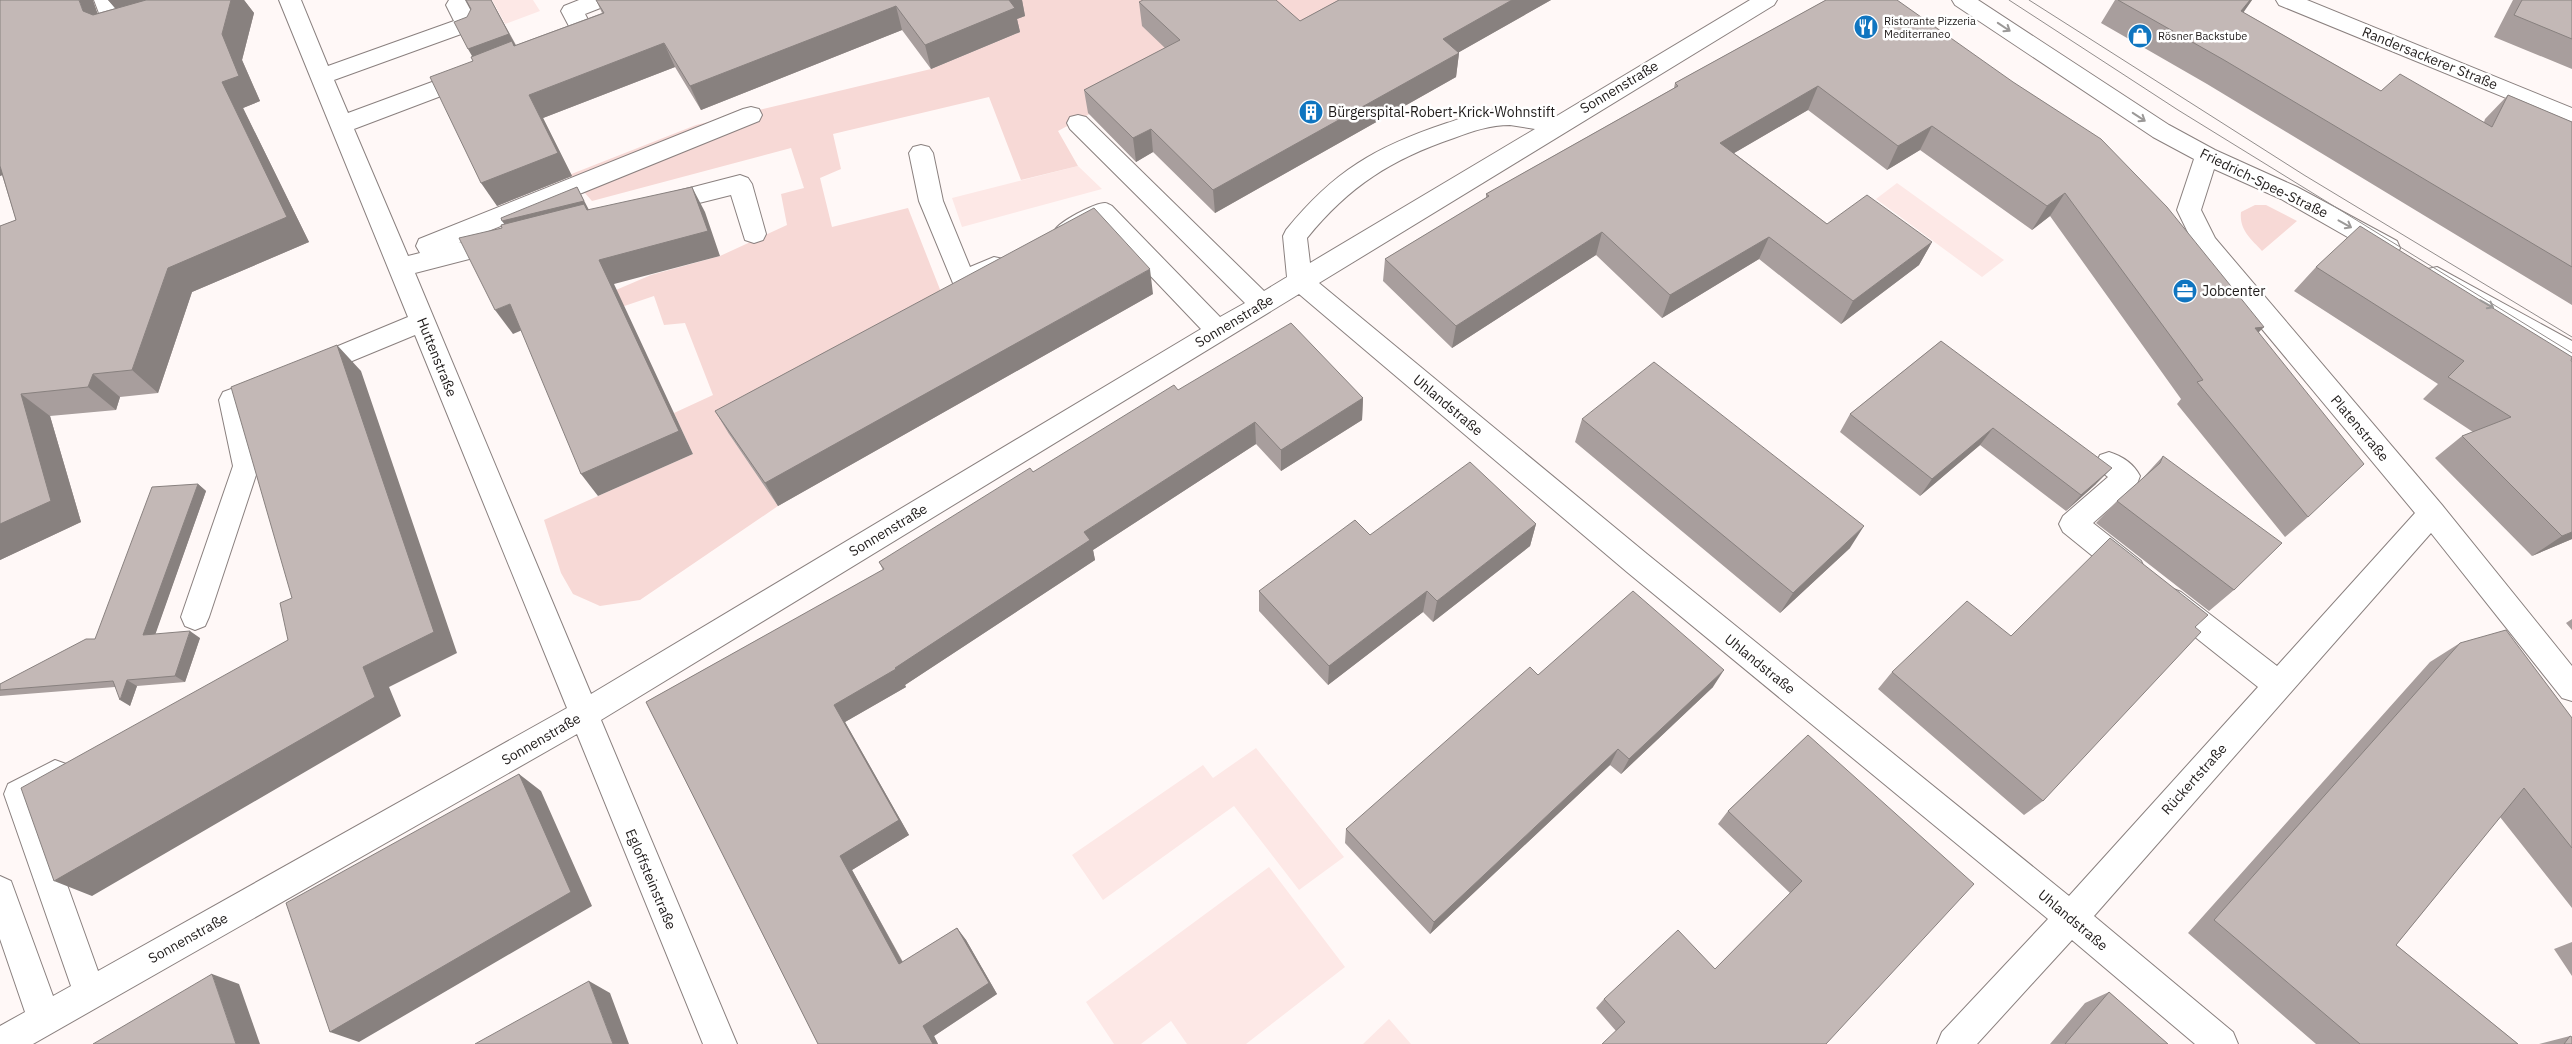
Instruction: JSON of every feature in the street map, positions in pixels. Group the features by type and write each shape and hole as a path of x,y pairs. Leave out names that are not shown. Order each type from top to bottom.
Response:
{"street":[{"path":"106,0 116,32 154,22"},
{"name":"Huttenstraße","path":"290,0 343,124 583,715"},
{"path":"538,51 584,33 572,11 600,0"},
{"name":"Sonnenstraße","path":"0,1044 583,715 1556,125 1766,0"},
{"name":"Friedrich-Spee-Straße","path":"1963,0 2161,131 2207,156 2289,193 2572,353"},
{"name":"Randersackerer Straße","path":"2287,0 2572,117"},
{"path":"323,76 467,24 457,5"},
{"path":"343,124 492,68"},
{"path":"399,263 751,115"},
{"path":"1300,281 1295,236 1310,216 1350,178 1375,160 1438,134 1503,116 1556,125"},
{"path":"1078,123 1262,304"},
{"path":"921,153 932,201 964,281 1016,255"},
{"name":"Platenstraße","path":"2207,156 2189,210 2206,244 2432,513 2572,688"},
{"path":"633,210 740,184 754,234"},
{"path":"1051,238 1104,212 1218,331"},
{"path":"399,263 526,236"},
{"name":"Uhlandstraße","path":"1300,281 1630,557 2071,918 2221,1044"},
{"path":"195,617 246,466 232,400 423,321"},
{"path":"2109,463 2127,476 2073,524 2278,685"},
{"name":"Rückertstraße","path":"1954,1044 2071,918 2432,513"},
{"name":"Egloffsteinstraße","path":"583,715 720,1044"},
{"path":"77,762 19,794 90,993"},
{"path":"0,892 44,1019"}],"shaded area":[{"path":"492,0 533,0 540,11 505,24"},
{"path":"1012,0 1193,0 1182,64 1058,131 1078,166 1021,180 989,97 833,134 841,169 820,178 832,227 908,208 950,315 729,434 778,506 640,600 600,606 573,594 561,573 544,520 693,454 674,413 713,395 685,323 664,325 654,296 574,323 569,310 651,275 720,256 787,225 781,194 804,188 791,148 592,201 569,175 696,125 931,69 1020,32 1012,21 1024,16"},
{"path":"1248,0 1384,0 1290,50"},
{"path":"1078,166 1102,189 962,227 952,198"},
{"path":"1897,183 2004,260 1982,277 1876,199"},
{"path":"2255,205 2266,205 2297,221 2262,251 2247,234 2241,218 2241,212"},
{"path":"1256,748 1344,857 1299,890 1234,806 1103,900 1072,855 1203,765 1213,778"},
{"path":"1269,867 1345,967 1246,1044 1187,1044 1171,1021 1141,1044 1114,1044 1086,1002"},
{"path":"1389,1019 1411,1044 1363,1044"}],"building":[{"path":"0,0 79,0 83,11 93,15 146,0 231,0 222,34 239,76 222,82 287,217 168,268 132,370 93,374 88,387 21,394 51,501 0,524 0,226 16,220 0,166"},
{"path":"466,0 491,0 509,34 468,49 454,22 467,17 471,9"},
{"path":"596,0 1009,0 1015,8 925,45 896,6 690,86 664,43 529,95 558,153 481,183 430,77 473,61 471,57 512,41 514,46 604,13"},
{"name":"Bürgerspital-Robert-Krick-Wohnstift","path":"1143,0 1276,0 1300,21 1339,0 1512,0 1443,39 1459,53 1213,190 1151,129 1133,138 1084,90 1180,40 1139,2"},
{"path":"1826,0 1897,0 2013,82 2101,139 2167,207 2264,327 2255,328 2364,464 2308,517 2197,382 2203,380 2065,193 2047,206 1932,126 1898,146 1818,86 1720,143 1827,224 1867,195 1932,242 1853,301 1769,237 1670,295 1602,232 1456,326 1385,259 1489,196 1486,194 1678,86 1675,83"},
{"path":"2118,0 2250,0 2241,11 2381,91 2400,74 2492,127 2508,95 2572,122 2572,267 2224,60"},
{"path":"2522,0 2572,0 2572,39 2514,15"},
{"path":"577,187 584,201 502,221 501,218"},
{"path":"692,187 708,231 599,260 679,431 581,474 510,304 495,310 459,238 502,228 501,225 584,204 587,210"},
{"path":"1094,208 1150,269 765,483 715,411"},
{"path":"2360,226 2572,357 2572,532 2562,536 2462,436 2511,417 2448,377 2464,361 2316,267"},
{"path":"1291,323 1363,398 1281,450 1255,422 1084,532 1090,540 896,669 834,705 899,820 840,856 899,964 957,928 989,983 923,1026 933,1044 818,1044 646,702 884,569 879,562 1030,468 1033,472 1174,385 1178,390"},
{"path":"1941,341 2112,468 2081,495 1993,428 1932,479 1850,414"},
{"path":"337,345 434,632 363,667 375,697 54,881 21,788 288,640 280,603 292,598 231,387"},
{"path":"1654,362 1864,526 1793,593 1582,419"},
{"path":"2163,456 2282,543 2234,590 2117,501 2160,463"},
{"path":"1470,462 1536,524 1437,601 1427,591 1329,666 1259,591 1355,520 1370,535"},
{"path":"198,484 143,635 190,631 175,676 127,680 120,700 113,681 0,690 0,684 86,639 95,639 152,487"},
{"path":"2110,538 2208,615 2195,627 2201,632 2043,801 1892,672 1967,601 2011,636"},
{"path":"1633,591 1724,670 1629,759 1618,749 1434,922 1346,829 1530,667 1538,675"},
{"path":"2506,630 2572,718 2572,848 2524,788 2396,945 2518,1044 2360,1044 2214,920 2460,643"},
{"path":"1808,735 1974,884 1826,1044 1602,1044 1625,1022 1604,999 1678,930 1715,969 1802,881 1728,811"},
{"path":"519,774 571,892 330,1032 286,903"},
{"path":"212,974 236,1044 93,1044"},
{"path":"589,981 613,1044 475,1044"},
{"path":"2109,992 2168,1044 2065,1044"},
{"path":"2570,1036 2572,1037 2572,1044 2564,1044"}],"tram line":[{"path":"2009,0 2178,110 2572,353"},
{"path":"2029,0 2304,175 2572,337"}],"place":[{"name":"Ristorante Pizzeria Mediterraneo","path":"1866,27"},
{"name":"Rösner Backstube","path":"2140,36"},
{"name":"Bürgerspital-Robert-Krick-Wohnstift","path":"1311,112"},
{"name":"Jobcenter","path":"2185,291"}]}
